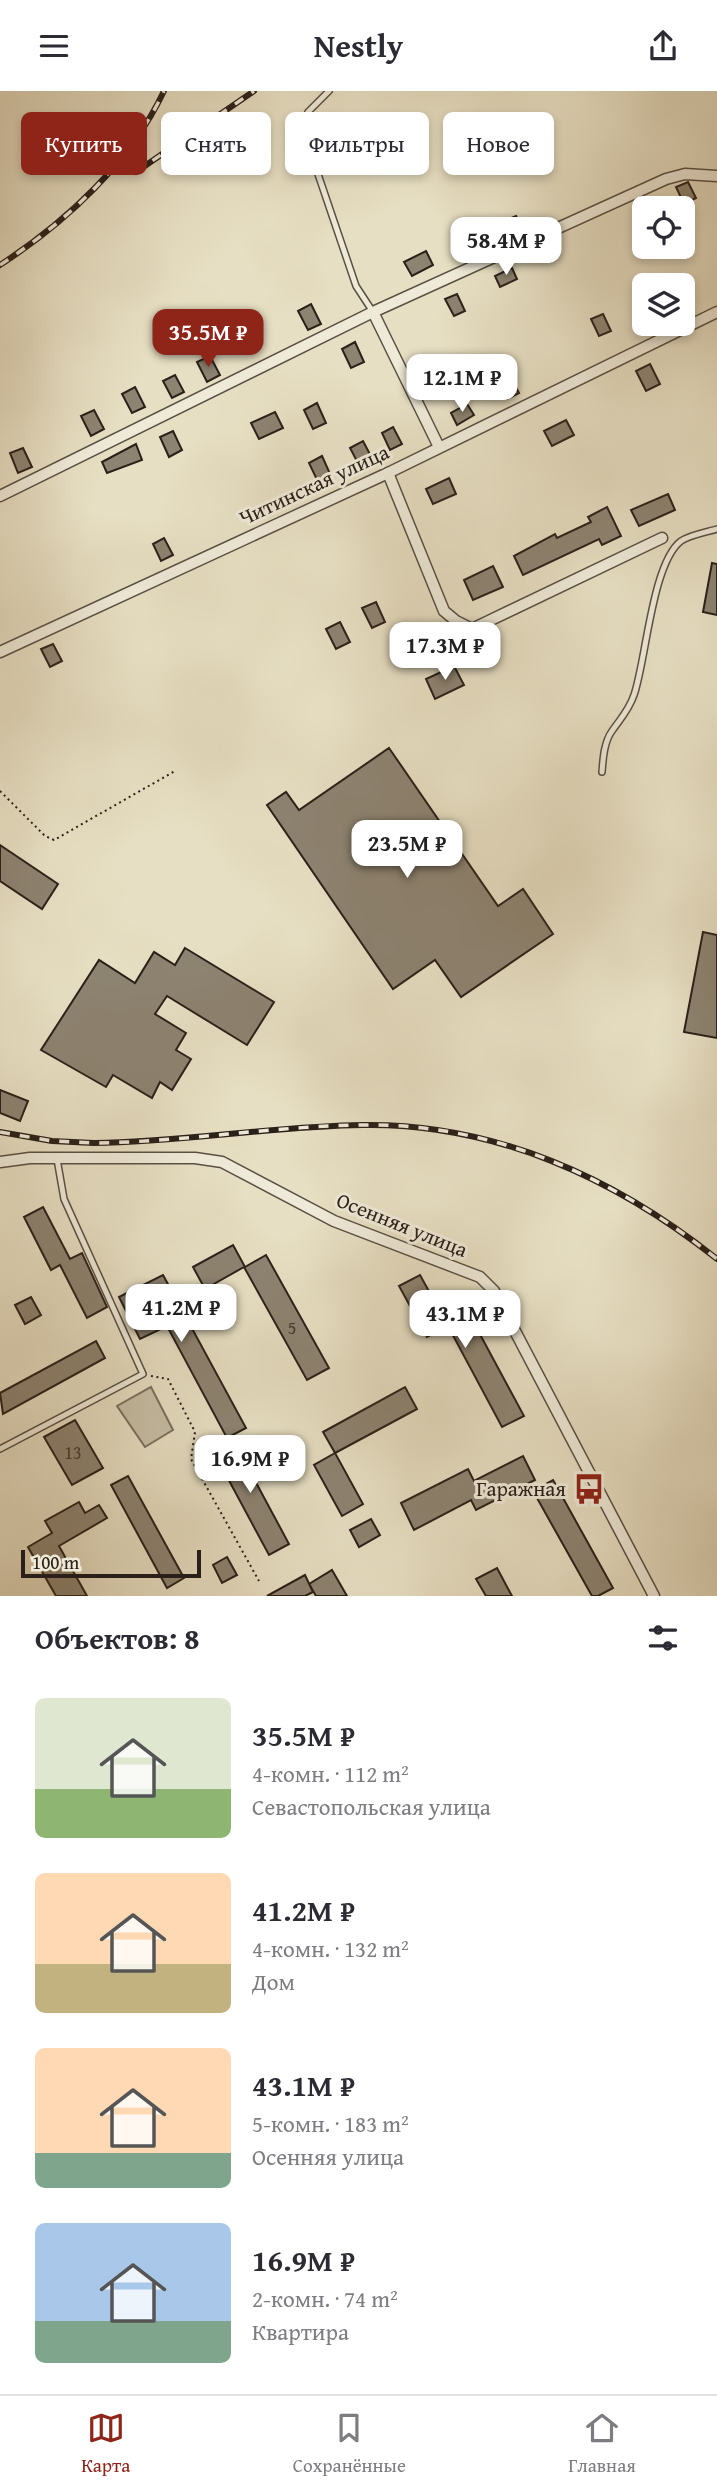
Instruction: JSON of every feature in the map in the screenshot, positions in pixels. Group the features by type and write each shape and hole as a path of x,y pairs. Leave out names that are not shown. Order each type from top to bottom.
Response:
{"street":[{"path":"0,496 373,312 666,179 685,174 717,176"},
{"path":"373,312 439,447"},
{"name":"Читинская улица","path":"0,652 388,473 717,312"},
{"path":"388,473 444,611 472,629 662,538"},
{"name":"Осенняя улица","path":"0,1162 195,1158 222,1162 334,1221 480,1277 494,1291 654,1596"}],"lane":[{"path":"329,91 307,112 302,127 356,286 373,312"},
{"path":"602,772 611,732 625,718 635,693 647,624 667,565 681,542 717,529"},
{"path":"0,1449 143,1374 64,1199 57,1159"}],"path":[{"path":"0,791 45,836 54,841 175,771"},
{"path":"143,1374 168,1379 195,1432 191,1459 259,1581"}],"shaded area":[{"path":"151,1387 173,1430 145,1447 117,1406"}],"building":[{"path":"688,182 695,196 680,196 676,187"},
{"path":"516,216 523,231 509,237 502,222"},
{"path":"473,237 478,248 461,256 456,244"},
{"path":"426,251 433,265 412,276 404,262"},
{"path":"512,268 517,279 500,287 495,276"},
{"path":"457,294 465,311 454,316 445,299"},
{"path":"311,304 321,324 308,330 298,311"},
{"path":"603,314 611,331 599,336 591,319"},
{"path":"355,342 364,362 351,368 342,349"},
{"path":"210,356 220,375 207,382 197,362"},
{"path":"650,364 660,384 646,391 636,371"},
{"path":"175,375 184,392 172,398 163,381"},
{"path":"510,376 519,393 507,399 499,382"},
{"path":"135,387 145,407 132,413 122,394"},
{"path":"317,403 326,423 313,429 304,410"},
{"path":"467,404 474,415 457,425 451,413"},
{"path":"94,410 104,429 91,436 81,416"},
{"path":"275,412 283,428 259,439 251,423"},
{"path":"566,420 574,435 552,446 544,431"},
{"path":"393,427 402,444 390,450 382,433"},
{"path":"173,431 182,450 169,457 160,437"},
{"path":"363,441 373,460 360,467 350,448"},
{"path":"136,444 142,460 107,473 102,462"},
{"path":"23,448 32,467 18,473 10,453"},
{"path":"322,456 331,476 318,482 309,463"},
{"path":"449,478 456,494 433,504 426,489"},
{"path":"668,494 675,510 639,526 631,510"},
{"path":"607,507 621,536 602,545 599,539 523,575 514,556 555,534 557,538 591,522 588,517"},
{"path":"164,538 173,555 161,561 153,544"},
{"path":"712,563 717,564 717,615 703,612"},
{"path":"493,566 503,587 473,600 464,580"},
{"path":"376,602 385,622 372,628 362,608"},
{"path":"340,622 350,642 336,649 326,629"},
{"path":"53,644 62,661 50,667 41,649"},
{"path":"454,666 464,685 435,699 426,679"},
{"path":"389,748 498,906 523,889 553,934 461,997 435,960 393,989 267,805 286,792 299,810"},
{"path":"0,845 58,884 42,909 0,881"},
{"path":"703,932 717,935 717,1038 684,1032"},
{"path":"185,948 274,1002 247,1045 167,996 155,1014 186,1033 176,1050 191,1059 172,1090 160,1082 152,1098 113,1075 106,1087 41,1050 99,960 135,983 154,952 175,965"},
{"path":"0,1090 28,1101 20,1121 0,1113"},
{"path":"43,1207 70,1259 82,1253 107,1307 87,1318 60,1265 51,1270 24,1217"},
{"path":"233,1245 245,1267 266,1255 329,1368 307,1380 244,1267 205,1289 193,1267"},
{"path":"163,1275 246,1428 227,1438 167,1326 140,1339 119,1297"},
{"path":"420,1275 448,1326 427,1337 399,1286"},
{"path":"31,1297 41,1315 25,1324 15,1305"},
{"path":"469,1314 524,1416 502,1427 448,1326"},
{"path":"96,1341 105,1358 3,1414 0,1393"},
{"path":"405,1387 417,1409 335,1453 323,1432"},
{"path":"75,1420 103,1468 72,1485 44,1437"},
{"path":"231,1436 289,1544 269,1555 211,1447"},
{"path":"335,1453 363,1504 342,1516 314,1465"},
{"path":"523,1456 535,1480 476,1510 471,1500 414,1530 401,1503 468,1469 474,1481"},
{"path":"128,1476 184,1578 167,1588 111,1485"},
{"path":"553,1480 613,1588 598,1596 592,1596 533,1491"},
{"path":"79,1502 85,1513 99,1505 107,1518 59,1546 87,1596 56,1596 28,1547 52,1533 45,1521"},
{"path":"371,1519 380,1535 359,1547 350,1530"},
{"path":"227,1557 237,1575 222,1583 213,1565"},
{"path":"497,1568 512,1596 486,1596 476,1579"},
{"path":"332,1570 347,1596 316,1596 309,1584"},
{"path":"305,1575 313,1592 305,1596 267,1596"}],"railway":[{"path":"0,265 49,230 94,189 133,143 164,91"},
{"path":"147,164 254,91"},
{"path":"0,1132 52,1141 94,1143 363,1125 412,1127 460,1134 506,1145 595,1180 678,1230 717,1259"}],"place":[{"name":"Гаражная","path":"589,1489"}]}
